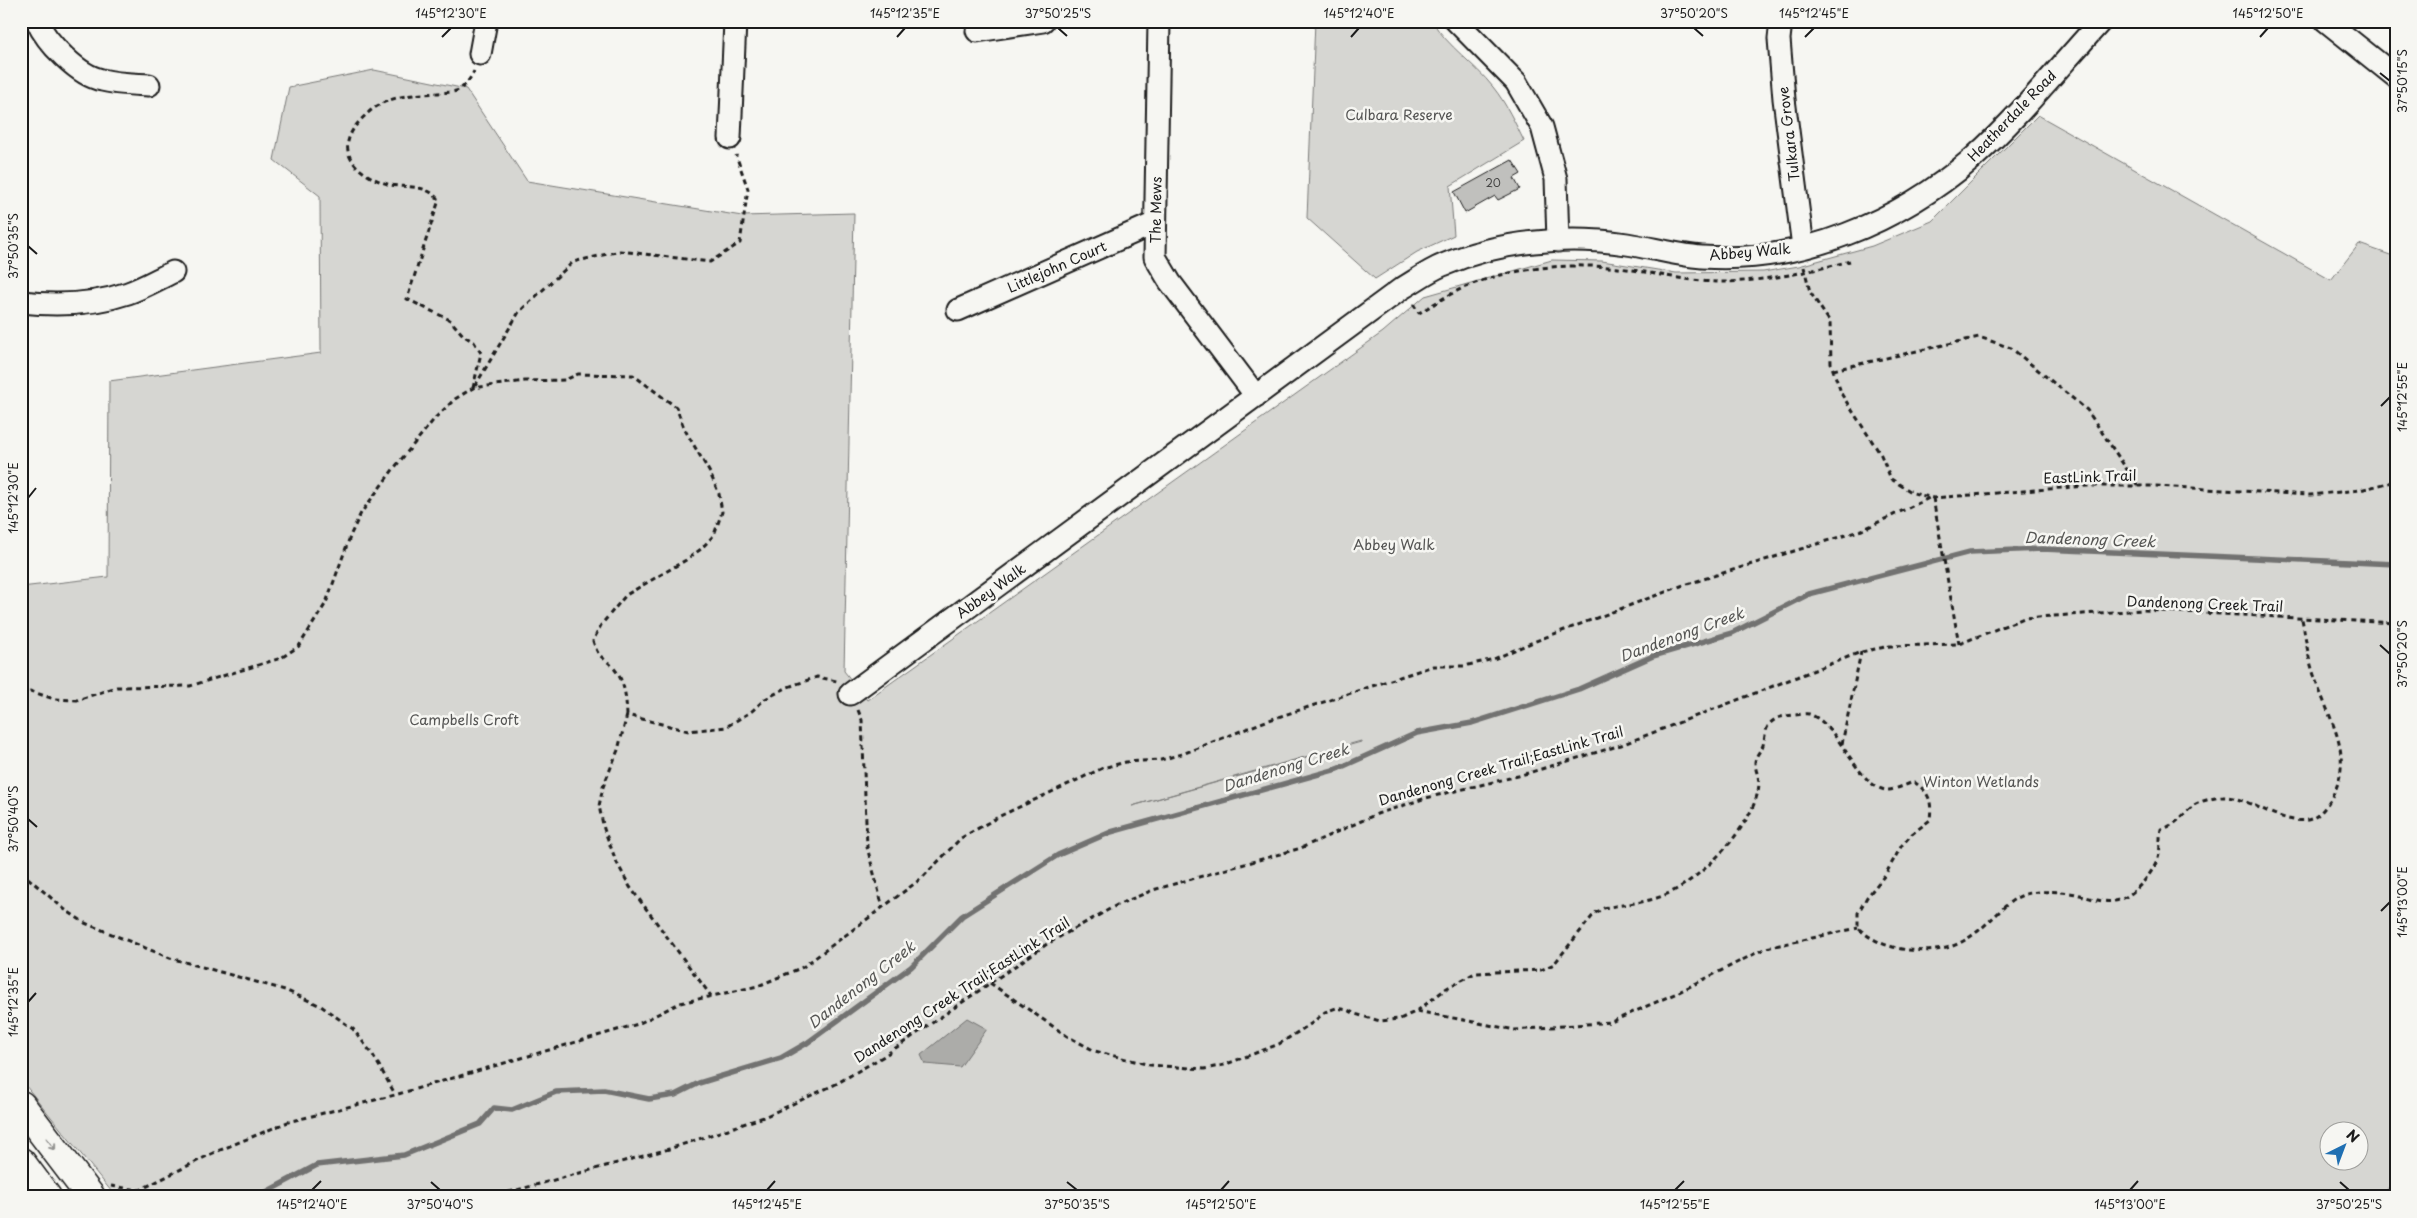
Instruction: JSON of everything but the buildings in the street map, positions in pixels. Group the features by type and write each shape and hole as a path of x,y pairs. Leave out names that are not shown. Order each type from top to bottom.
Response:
{"main road":[{"path":"21,1106 96,1191"},
{"path":"21,1162 47,1197"}],"street":[{"path":"37,21 43,35 73,64 100,80 150,85"},
{"path":"480,54 486,21"},
{"path":"730,138 735,21"},
{"path":"977,31 1043,21"},
{"name":"The Mews","path":"1159,21 1155,257 1170,282 1256,396"},
{"path":"1456,21 1516,82 1542,127 1556,179 1558,241"},
{"name":"Tulkara Grove","path":"1781,21 1780,39 1784,99 1804,247"},
{"name":"Heatherdale Road","path":"1914,200 1951,176 1991,140 2101,21"},
{"path":"2326,21 2396,77"},
{"name":"Abbey Walk","path":"850,694 1401,288 1442,265 1480,252 1514,245 1558,241 1628,244 1669,253 1704,257 1769,254 1804,247 1852,233 1883,219 1914,200"},
{"name":"Littlejohn Court","path":"958,310 1155,223"},
{"path":"21,302 52,305 88,303 129,293 173,272"}],"path":[{"path":"473,388 481,353 474,342 464,336 450,320 407,299 438,203 437,198 420,187 388,184 372,177 357,168 350,160 347,148 349,136 355,126 374,108 389,99 406,95 456,91 472,74 480,54"},
{"path":"473,388 519,312 573,262 620,251 710,262 740,243 748,189 730,138"},
{"path":"1804,247 1804,273 1814,300 1830,322 1833,370 1842,394 1877,448 1891,480 1901,487 1931,498 1959,644"},
{"path":"1401,288 1419,313 1457,291 1524,270 1603,266 1634,270 1662,277 1723,282 1804,273 1850,261"},
{"path":"1833,370 1979,337 2011,348 2087,410 2138,486"},
{"path":"21,688 54,699 77,700 117,687 190,686 281,658 299,646 326,603 350,534 361,514 395,467 436,417 455,399 473,388 525,381 565,380 578,374 633,375 676,407 684,430 710,473 719,494 722,512 714,535 686,560 626,595 601,625 593,641 598,656 611,666 623,684 627,715 618,750 603,787 599,806 604,829 616,861 630,887 711,996"},
{"name":"EastLink Trail","path":"1931,498 2087,486 2138,486 2310,496 2360,490 2396,481"},
{"path":"96,1191 140,1190 212,1153 288,1122 395,1094 638,1024 680,1003 758,986 803,967 922,878 962,838 1000,816 1103,768 1126,762 1161,760 1184,753 1266,721 1433,666 1464,666 1494,659 1532,642 1682,586 1862,530 1931,498"},
{"name":"Dandenong Creek Trail","path":"1959,644 2024,618 2143,610 2396,623"},
{"path":"990,984 1067,1036 1095,1051 1150,1065 1181,1068 1204,1069 1224,1066 1279,1044 1312,1023 1325,1012 1336,1008 1380,1021 1400,1020 1417,1011 1447,988 1475,973 1541,970 1554,964 1595,913 1604,908 1665,895 1697,876 1726,846 1751,809 1759,782 1755,770 1757,753 1763,747 1766,728 1775,720 1785,716 1809,714 1826,726 1842,745 1845,753 1854,761 1868,783 1888,790 1914,782 1926,790 1932,802 1930,820 1912,834 1893,858 1885,875 1867,897 1858,914 1858,928 1870,939 1902,949 1929,952 1949,949 1968,940 2009,902 2029,893 2074,894 2108,902 2124,898 2152,870 2159,857 2158,840 2161,829 2175,823 2196,804 2224,797 2249,804 2271,814 2297,819 2311,819 2324,809 2336,791 2342,771 2342,752 2314,676 2302,618"},
{"name":"Dandenong Creek Trail;EastLink Trail","path":"491,1197 670,1149 764,1118 836,1084 884,1056 1047,944 1117,905 1153,890 1301,848 1377,814 1426,798 1518,776 1621,745 1861,652 1890,646 1959,644"},
{"path":"1842,745 1861,652"},
{"path":"627,715 689,731 726,727 752,711 765,699 788,687 817,677 839,681 850,694 862,720 867,847 883,908"},
{"path":"21,872 64,909 85,923 170,958 285,990 321,1006 352,1030 373,1055 395,1094"},
{"path":"1417,1011 1515,1030 1611,1022 1679,992 1766,948 1858,928"}],"green space":[{"name":"Culbara Reserve","path":"1315,21 1432,21 1453,47 1478,70 1498,93 1524,141 1450,186 1454,235 1417,252 1375,279 1307,218"},
{"path":"374,70 466,89 527,181 742,216 854,213 844,671 867,700 1383,332 1425,296 1552,260 1602,261 1676,273 1763,272 1799,266 1872,246 1932,221 2038,115 2331,280 2359,244 2396,257 2396,1179 2380,1197 116,1197 21,1080 21,587 108,577 109,381 321,353 320,196 274,160 289,87","holes":["1361,741 1361,742 1132,806"]}],"shaded area":[{"path":"967,1018 987,1029 960,1067 925,1064 921,1055"}],"waterway":[{"name":"Dandenong Creek","path":"257,1197 317,1165 404,1155 480,1124 494,1108 512,1110 556,1092 604,1090 649,1099 675,1095 699,1083 781,1058 807,1043 911,967 962,916 1058,855 1111,832 1337,769 1417,733 1472,723 1579,689 1653,656 1732,633 1809,594 1970,552 2042,549 2396,564"}],"park label":[{"name":"Campbells Croft","path":"464,720"},
{"name":"Winton Wetlands","path":"1981,782"}]}
